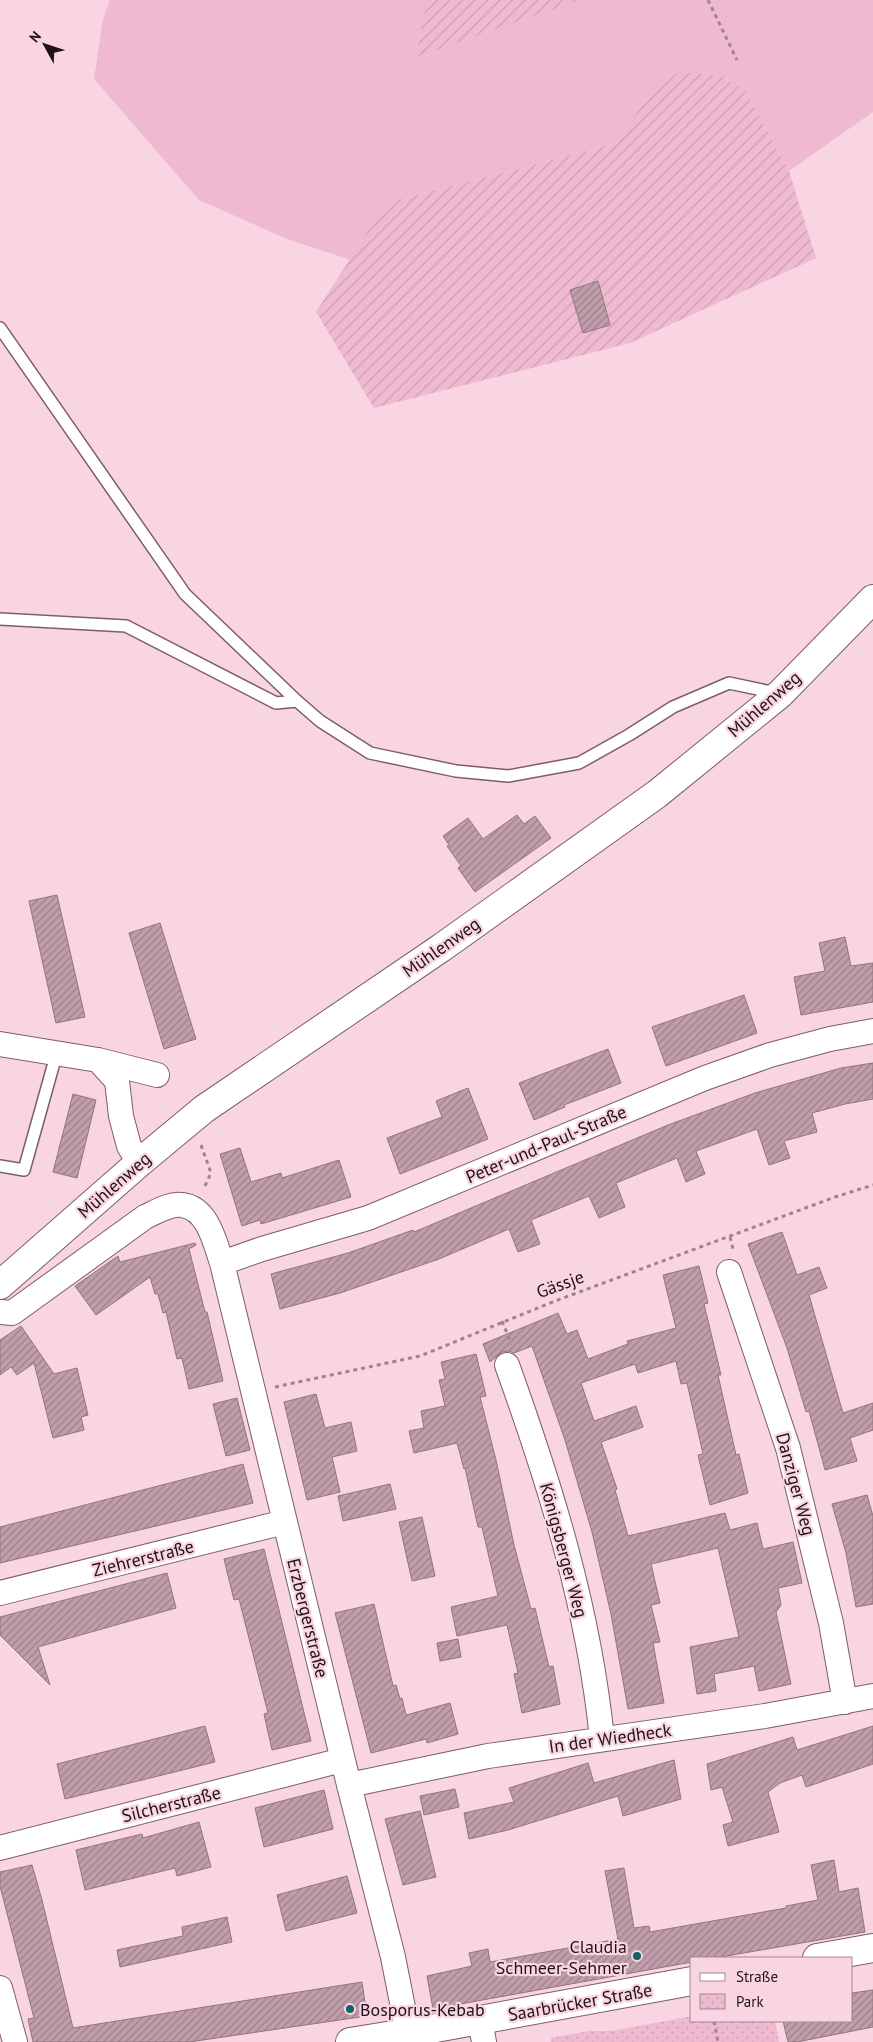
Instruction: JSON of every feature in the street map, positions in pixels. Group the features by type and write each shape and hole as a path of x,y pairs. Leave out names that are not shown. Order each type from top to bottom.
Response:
{"street":[{"name":"Mühlenweg","path":"0,1285 139,1163 204,1110 441,948 657,794 780,694 873,599"},
{"name":"Peter-und-Paul-Straße","path":"222,1263 262,1249 368,1218 733,1068 813,1043 873,1031"},
{"path":"0,1044 98,1060 157,1075"},
{"path":"98,1060 117,1081 125,1131 139,1163"},
{"path":"0,1312 12,1313 145,1217 166,1207 182,1204 195,1210"},
{"name":"Erzbergerstraße","path":"195,1210 207,1223 222,1263 342,1760 393,1956 408,2033"},
{"name":"Danziger Weg","path":"729,1272 788,1448 831,1623 845,1702"},
{"name":"Königsberger Weg","path":"507,1365 564,1536 590,1649 602,1739"},
{"name":"Ziehrerstraße","path":"0,1593 285,1522"},
{"name":"In der Wiedheck","path":"349,1785 488,1756 765,1716 873,1696"},
{"name":"Silcherstraße","path":"0,1848 342,1760"},
{"path":"823,1957 873,1948"},
{"name":"Saarbrücker Straße","path":"350,2042 408,2033 482,2031 690,1981"},
{"path":"0,1988 15,2042"}],"lane":[{"path":"0,328 185,594 320,721 370,753 456,771 508,776 579,763 629,735 673,707 729,683 780,694"},
{"path":"0,619 126,626 276,703 297,701"},
{"path":"0,1166 24,1170 57,1052"}],"path":[{"path":"708,0 737,60"},
{"path":"195,1210 211,1173 199,1141"},
{"name":"Gässje","path":"252,1392 420,1356 555,1301 834,1197 873,1185"},
{"path":"714,2022 718,2042"}],"green space":[{"path":"110,0 873,0 873,112 789,171 746,92 646,98 617,143 386,203 351,260 287,239 199,200 94,79 103,19"},
{"path":"427,0 580,0 416,57"},
{"path":"679,72 722,76 746,92 789,171 816,258 630,343 374,408 316,312 386,203 617,143 646,98"},
{"path":"690,2016 690,2022 775,2022 779,2042 551,2042 551,2038 589,2031 612,2031"}],"building":[{"path":"598,281 610,325 583,333 570,290"},
{"path":"517,815 524,824 535,816 551,838 475,892 458,868 461,866 447,846 449,845 443,836 468,818 483,839"},
{"path":"57,895 85,1017 56,1023 29,901"},
{"path":"160,923 196,1039 164,1049 129,933"},
{"path":"845,937 851,966 873,963 873,1002 801,1015 794,977 825,971 819,943"},
{"path":"744,995 757,1033 666,1066 652,1027"},
{"path":"608,1049 621,1083 564,1105 565,1107 534,1120 519,1083"},
{"path":"873,1063 873,1099 812,1113 817,1132 784,1141 790,1158 769,1165 757,1129 696,1151 705,1174 686,1182 677,1158 616,1183 625,1207 599,1218 589,1196 531,1220 540,1244 518,1252 509,1229 439,1259 340,1293 280,1309 271,1274 348,1253 413,1230 414,1232 668,1125 755,1093 841,1068"},
{"path":"468,1088 488,1139 400,1174 387,1138 442,1117 436,1101"},
{"path":"73,1094 96,1100 77,1178 53,1172"},
{"path":"240,1148 251,1182 281,1173 282,1178 339,1160 351,1197 261,1224 260,1220 242,1226 220,1154"},
{"path":"782,1232 797,1275 819,1267 827,1288 809,1295 843,1413 873,1403 873,1430 850,1438 857,1461 825,1470 809,1411 806,1412 787,1348 748,1244"},
{"path":"195,1243 196,1245 189,1249 205,1312 207,1312 223,1381 189,1389 182,1358 177,1359 166,1312 163,1313 158,1294 155,1294 150,1277 96,1315 75,1286 118,1256 120,1262"},
{"path":"699,1266 708,1303 704,1304 721,1375 718,1375 736,1455 739,1454 748,1493 710,1505 698,1455 703,1454 687,1383 681,1384 676,1361 638,1373 635,1364 581,1383 594,1421 636,1406 643,1427 601,1442 617,1489 615,1490 628,1536 725,1513 730,1530 757,1523 763,1549 793,1542 802,1583 778,1588 781,1605 776,1612 791,1684 759,1691 754,1666 714,1674 716,1691 697,1694 690,1647 739,1637 718,1548 651,1564 660,1603 651,1605 660,1642 653,1643 664,1703 628,1709 611,1614 592,1532 565,1440 532,1346 514,1353 509,1351 502,1352 490,1362 483,1344 558,1313 567,1334 577,1330 588,1359 628,1344 627,1341 676,1328 663,1275"},
{"path":"21,1326 54,1374 77,1368 88,1415 81,1417 84,1430 53,1438 34,1363 17,1375 11,1367 0,1375 0,1340"},
{"path":"476,1354 486,1396 480,1397 514,1545 531,1609 535,1608 549,1667 553,1666 560,1704 522,1713 514,1674 518,1673 507,1625 457,1636 451,1607 498,1596 482,1527 478,1527 465,1468 457,1443 414,1453 409,1431 424,1428 421,1411 445,1406 439,1380 445,1379 441,1362"},
{"path":"316,1394 325,1428 351,1422 357,1451 332,1457 340,1492 307,1500 284,1402"},
{"path":"237,1398 250,1450 226,1456 213,1404"},
{"path":"243,1464 253,1503 0,1563 0,1527"},
{"path":"390,1484 396,1509 343,1521 338,1496"},
{"path":"867,1495 873,1516 873,1604 856,1607 846,1553 832,1504"},
{"path":"422,1517 435,1576 412,1581 399,1522"},
{"path":"264,1549 311,1741 272,1750 264,1714 268,1713 239,1599 234,1600 224,1559"},
{"path":"167,1573 176,1608 38,1647 50,1685 0,1635 0,1617"},
{"path":"374,1604 393,1686 396,1685 400,1699 402,1698 406,1715 450,1703 458,1734 427,1743 426,1739 371,1753 335,1613"},
{"path":"458,1639 461,1657 440,1661 437,1643"},
{"path":"205,1726 215,1762 65,1799 57,1764"},
{"path":"873,1726 873,1764 806,1787 802,1775 780,1783 768,1792 779,1832 728,1846 723,1825 733,1822 722,1787 711,1790 707,1764 793,1737 797,1750"},
{"path":"674,1760 681,1799 623,1816 618,1796 508,1830 469,1839 464,1813 514,1802 509,1788 588,1763 594,1783"},
{"path":"455,1789 459,1807 424,1815 420,1796"},
{"path":"324,1790 333,1829 264,1847 255,1808"},
{"path":"420,1811 436,1877 403,1885 385,1819"},
{"path":"199,1822 211,1867 177,1876 175,1868 85,1890 76,1850 142,1834 143,1838"},
{"path":"834,1860 839,1892 858,1888 865,1932 721,1957 690,1957 690,1962 433,2009 427,1976 472,1966 469,1953 488,1949 490,1962 618,1939 605,1871 624,1868 634,1928 649,1926 650,1932 786,1908 786,1906 818,1900 811,1865"},
{"path":"32,1865 73,2028 362,1982 367,2016 189,2042 33,2042 28,2019 34,2018 0,1886 0,1872"},
{"path":"347,1876 357,1913 286,1931 277,1895"},
{"path":"227,1917 232,1942 120,1967 117,1950 183,1936 182,1927"},
{"path":"873,1990 873,2027 797,2042 788,2042 783,2022 853,2022 853,1993"}],"place":[{"name":"Claudia Schmeer-Sehmer","path":"637,1956"},
{"name":"Bosporus-Kebab","path":"350,2009"}]}
